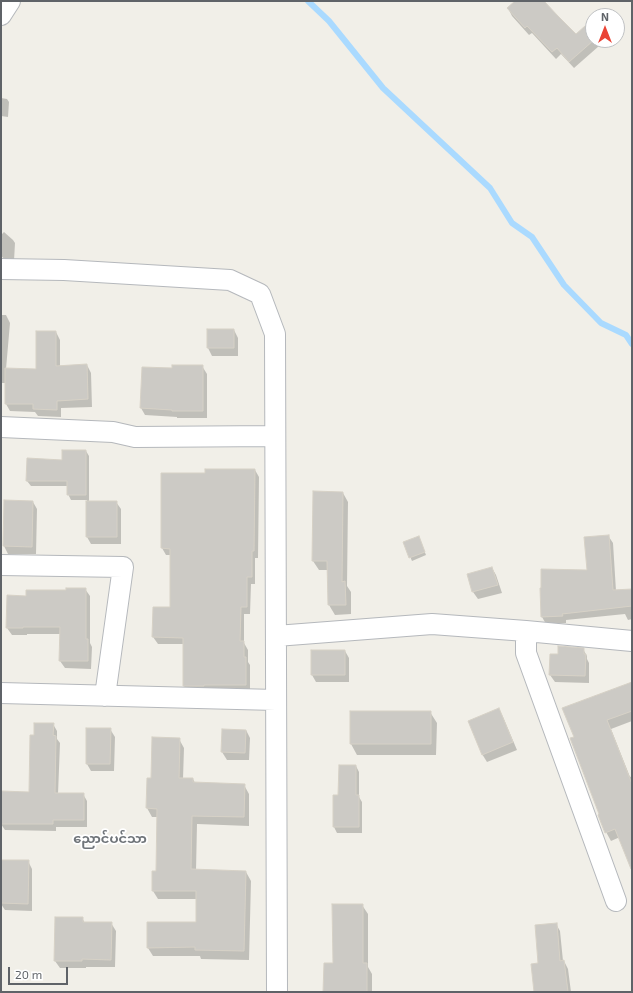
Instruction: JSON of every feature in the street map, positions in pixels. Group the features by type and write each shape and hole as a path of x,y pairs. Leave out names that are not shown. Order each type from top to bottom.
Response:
{"street":[{"path":"1,15 10,1"},
{"path":"1,268 64,270 230,280 260,294 275,334 276,992"},
{"path":"1,427 113,432 135,437 275,436"},
{"path":"1,564 123,567 105,696"},
{"path":"276,636 432,624 632,641"},
{"path":"526,631 526,653 616,901"},
{"path":"1,693 276,700"}],"building":[{"path":"515,1 544,1 576,34 585,26 585,48 569,62 557,48 552,52 527,26 525,28 507,8"},
{"path":"207,329 234,329 234,348 207,348"},
{"path":"36,331 56,331 56,366 87,364 88,399 57,401 57,410 33,409 33,404 5,404 5,368 36,369"},
{"path":"172,365 203,365 203,411 172,411 140,408 142,367 172,368"},
{"path":"62,450 86,450 86,495 67,495 67,481 26,481 27,458 62,460"},
{"path":"205,469 255,469 254,551 252,551 252,577 247,577 247,607 241,607 240,641 244,641 244,657 246,657 246,685 183,686 183,638 152,637 153,607 170,607 170,549 161,548 161,473 205,473"},
{"path":"313,491 343,492 342,582 345,581 346,605 328,605 327,561 312,561"},
{"path":"4,500 33,501 32,547 3,546"},
{"path":"86,501 117,501 117,537 86,537"},
{"path":"609,535 613,590 632,589 632,606 562,614 563,616 541,617 541,569 587,570 584,537"},
{"path":"419,536 425,552 409,558 403,542"},
{"path":"492,567 498,585 472,592 467,574"},
{"path":"66,588 86,588 86,639 88,639 88,661 59,661 60,627 6,628 7,595 26,596 26,590 66,590"},
{"path":"558,646 584,648 584,654 586,654 585,676 549,675 550,654 558,654"},
{"path":"311,650 345,650 345,675 311,675"},
{"path":"632,682 632,711 607,720 632,784 631,869 615,829 605,833 570,738 574,737 562,708"},
{"path":"499,708 513,742 482,755 468,721"},
{"path":"350,711 431,711 431,744 350,744"},
{"path":"34,723 54,723 53,735 56,736 55,793 84,793 84,820 53,820 53,824 1,824 1,791 29,792 30,735 34,735"},
{"path":"86,728 111,728 110,764 86,764"},
{"path":"222,729 246,730 245,753 221,752"},
{"path":"152,737 180,738 179,778 193,778 193,782 245,784 244,817 192,816 191,869 246,871 244,951 195,950 195,947 147,948 147,922 196,922 196,891 152,891 152,871 156,871 157,809 146,808 147,778 151,778"},
{"path":"339,765 356,765 356,795 359,795 359,827 333,827 333,795 338,795"},
{"path":"1,860 29,860 28,904 1,903"},
{"path":"332,904 363,904 363,963 367,963 367,992 323,992 324,963 333,963"},
{"path":"55,917 83,917 83,922 112,922 111,960 82,959 82,961 54,961"},
{"path":"557,923 560,961 564,960 568,992 534,992 531,964 538,963 535,925"}],"waterway":[{"path":"308,1 329,21 383,88 490,188 512,223 532,237 564,285 601,323 626,335 632,344"}],"district":[{"name":"ညောင်ပင်သာ","path":"110,839"}]}
